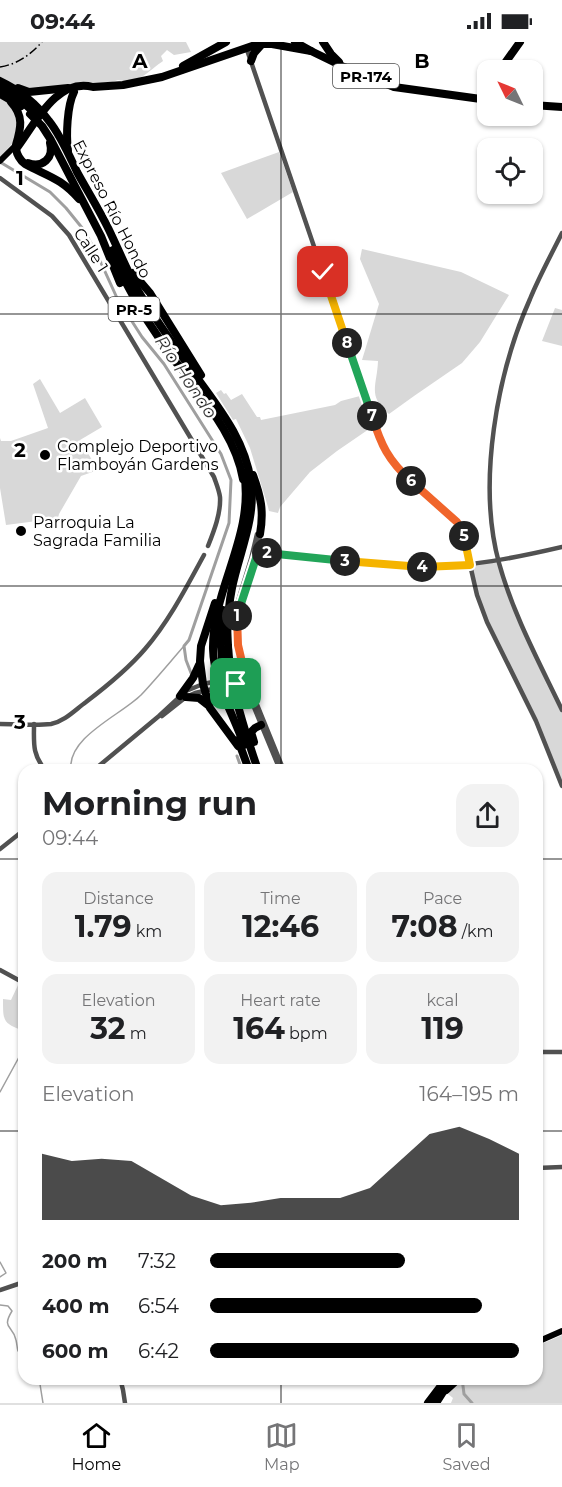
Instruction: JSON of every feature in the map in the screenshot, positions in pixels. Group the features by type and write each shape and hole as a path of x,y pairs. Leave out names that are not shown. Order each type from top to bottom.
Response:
{"highway":[{"name":"PR-174","path":"180,69 226,42"},
{"name":"PR-174","path":"294,42 314,45"},
{"path":"282,46 292,45 294,42"},
{"path":"507,60 520,42"},
{"name":"PR-174","path":"73,90 162,77 246,47 262,44 314,45"},
{"path":"251,61 254,53 262,44"},
{"name":"PR-174","path":"314,45 319,55 394,87 477,98"},
{"path":"314,45 331,54 344,67"},
{"name":"Expreso Río Hondo","path":"0,81 4,86 26,97 69,155 115,241 137,288 162,328 219,408 238,438 245,456 252,498 249,522 228,609 222,675 252,764"},
{"path":"4,86 61,97 73,90"},
{"path":"4,86 22,102"},
{"path":"15,150 38,111 73,90"},
{"path":"0,94 8,95 38,111"},
{"name":"Expreso Río Hondo","path":"0,94 38,111"},
{"path":"61,97 69,155"},
{"path":"9,98 20,118 21,126 15,150 20,160 60,181 81,202 93,220"},
{"path":"543,106 562,107"},
{"path":"15,150 28,134 38,111"},
{"path":"15,150 31,165 43,163 50,155 51,148 48,127"},
{"path":"48,127 104,229 135,300 173,358 214,408 234,441 241,459 245,476 246,506 226,591 222,675"},
{"name":"Expreso Río Hondo","path":"48,127 51,140 93,220 128,298 163,352 205,401 237,457 243,484 243,508 214,616 210,656 222,675 252,764"},
{"path":"115,241 129,267 150,293 177,334 212,392 219,408"},
{"path":"162,328 236,440 244,462 249,497 245,530 226,591"},
{"path":"238,438 244,447 261,500 263,516 259,534"},
{"path":"210,708 203,687 200,661 202,639 226,570"},
{"path":"200,661 194,678 183,697 202,699 249,764"},
{"path":"253,764 251,735 260,727"},
{"path":"427,1403 438,1385"},
{"path":"427,1403 441,1385"},
{"path":"436,1403 448,1385"},
{"path":"443,1393 452,1385"}],"main road":[{"path":"0,161 15,150"},
{"path":"0,166 15,150"},
{"path":"543,1339 562,1330"}],"street":[{"path":"314,45 321,48 319,55"},
{"path":"246,47 381,443 396,468 457,522 462,530 477,596 487,622 536,721 562,786"},
{"name":"Calle 1","path":"0,178 52,216 69,235 214,477 220,498 216,525 208,546"},
{"path":"562,233 529,300 514,339 500,393 489,480 491,520 498,561 513,607 562,710"},
{"path":"259,534 237,616 241,679 260,727"},
{"path":"256,552 420,567 470,565 562,547"},
{"path":"256,552 234,614 234,630 241,679 278,764"},
{"path":"0,724 51,724 63,720 124,671 158,633 182,596 204,555"},
{"path":"103,764 183,697 195,693 222,675 241,679"},
{"path":"203,687 241,679"},
{"path":"34,724 34,747 36,758 40,764"},
{"path":"0,848 18,833"},
{"path":"0,970 18,980"},
{"path":"543,1052 562,1052"},
{"path":"543,1168 562,1167"},
{"path":"0,1290 18,1284"},
{"path":"122,1385 125,1403"}],"shaded area":[{"path":"0,42 186,42 191,52 174,55 167,50 161,56 163,61 132,81 118,80 25,90 0,79"},
{"path":"0,97 11,104 19,122 14,142 0,157"},
{"path":"279,152 293,192 247,219 221,173"},
{"path":"362,249 461,272 509,295 480,342 462,363 389,414 382,408 376,396 378,361 362,360 379,304 360,259"},
{"path":"555,308 562,310 562,346 542,341"},
{"name":"Complejo Deportivo Flamboyán Gardens","path":"40,379 60,413 85,398 102,427 80,440 98,470 81,476 59,514 57,522 37,521 6,525 0,488 0,438 1,441 11,441 48,428 33,384"},
{"path":"221,390 231,400 242,394 261,420 335,405 360,396 372,427 310,472 280,507 278,513 269,511 250,448 236,419 233,420 216,393"},
{"path":"498,561 513,607 562,710 562,786 536,721 487,622 469,565"},
{"path":"18,985 18,1028 6,1021 3,1013 3,999 11,1000"},
{"path":"562,1335 562,1403 451,1403 453,1398 448,1394 456,1385 543,1385 543,1343"}],"waterway":[{"name":"Río Hondo","path":"0,162 50,192 83,229 117,298 142,337 164,364 221,454 231,480 229,523 189,640 184,646 191,673"},
{"path":"72,764 77,747 86,737 141,695 184,646"},
{"name":"Río Hondo","path":"237,756 240,764"},
{"path":"0,1092 18,1059"},
{"path":"0,1262 6,1273 0,1277"},
{"path":"0,1305 8,1306 12,1311 8,1324 15,1335 18,1351"},
{"path":"40,1385 43,1403"},
{"name":"Río Hondo","path":"463,1385 464,1394 472,1403"}],"railway":[{"path":"0,67 23,58 42,42"}],"place":[{"name":"Complejo Deportivo Flamboyán Gardens","path":"45,455"},
{"name":"Parroquia La Sagrada Familia","path":"21,531"}],"route":[{"path":"236,684 243,682 241,676 245,675 238,645 237,616 258,552 420,567 470,565 462,530 457,522 396,468 381,443 323,272"}]}
